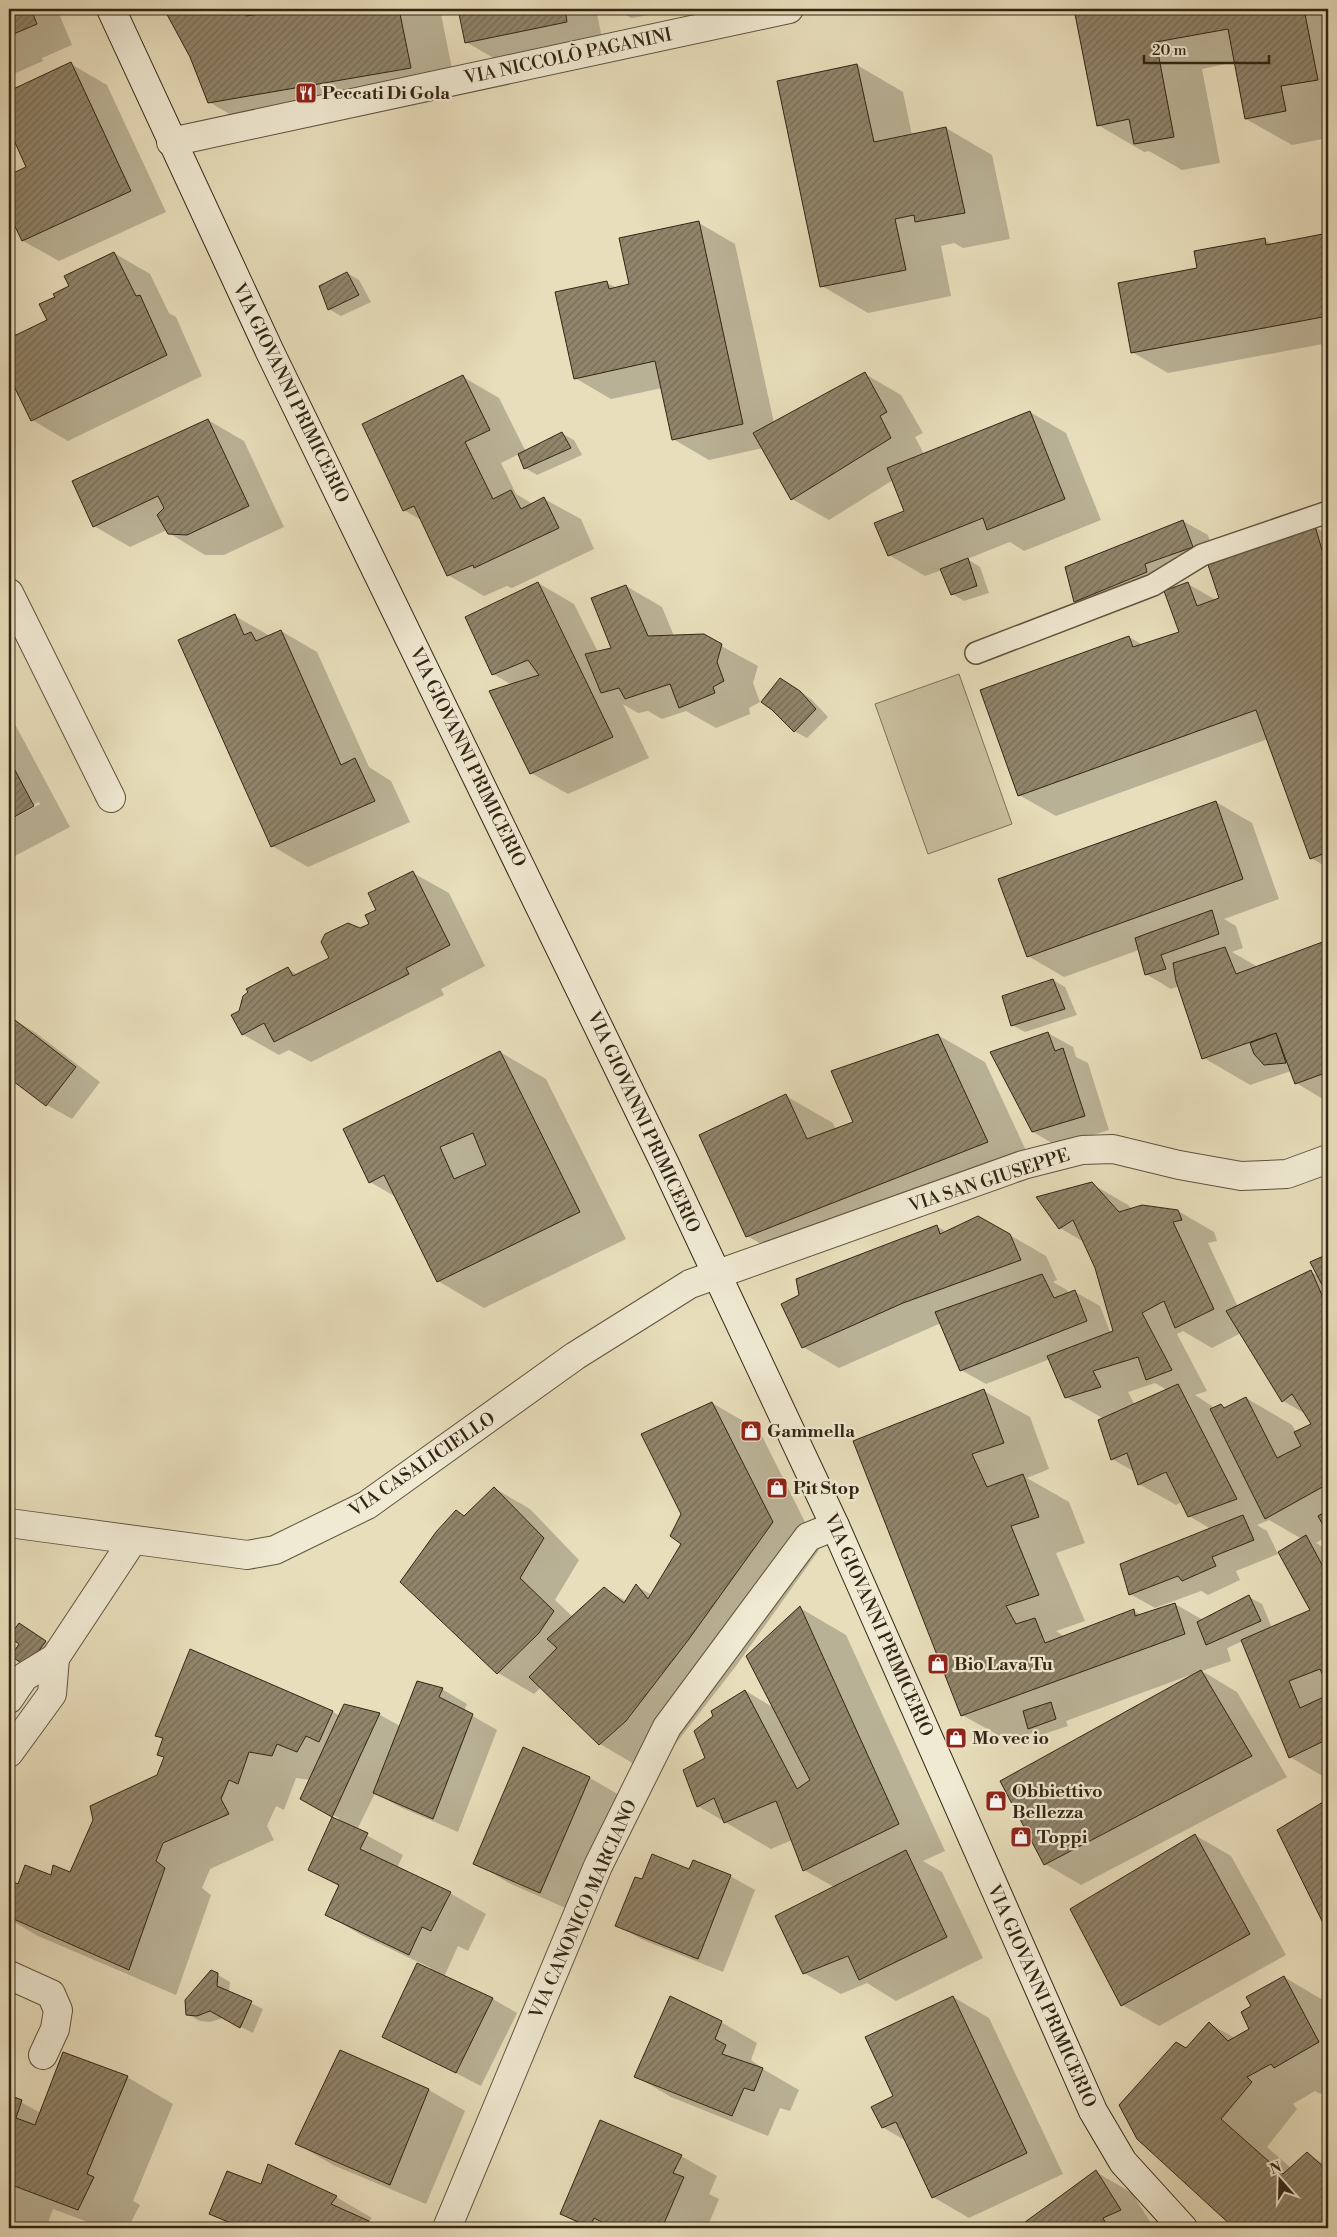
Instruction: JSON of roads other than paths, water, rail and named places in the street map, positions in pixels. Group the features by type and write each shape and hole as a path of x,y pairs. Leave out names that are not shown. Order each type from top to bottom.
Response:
{"street":[{"name":"VIA GIOVANNI PRIMICERIO","path":"111,9 270,352 661,1156 835,1526 1093,2111 1123,2162 1183,2228"},
{"name":"VIA NICCOLÒ PAGANINI","path":"171,142 789,9"},
{"path":"9,593 111,798"},
{"name":"VIA SAN GIUSEPPE","path":"716,1275 1023,1165 1082,1150 1114,1149 1179,1165 1241,1176 1288,1174 1328,1159"},
{"name":"VIA CASALICIELLO","path":"9,1523 247,1555 275,1550 367,1505 575,1356 690,1284 716,1275"},
{"name":"VIA CANONICO MARCIANO","path":"447,2228 598,1866 667,1727 808,1537 835,1526"},
{"path":"9,1699 24,1676 55,1658 133,1540"},
{"path":"9,1753 52,1694 55,1658"},
{"path":"9,1976 51,1994 58,2010 55,2029 43,2055"}],"lane":[{"path":"976,654 1154,585 1202,555 1328,512"}],"place":[{"name":"Peccati Di Gola","path":"306,93"},
{"name":"Gammella","path":"751,1431"},
{"name":"Pit Stop","path":"777,1488"},
{"name":"Bio Lava Tu","path":"938,1664"},
{"name":"Mo vec io","path":"956,1738"},
{"name":"Obbiettivo Bellezza","path":"996,1801"},
{"name":"Toppi","path":"1021,1837"}]}
